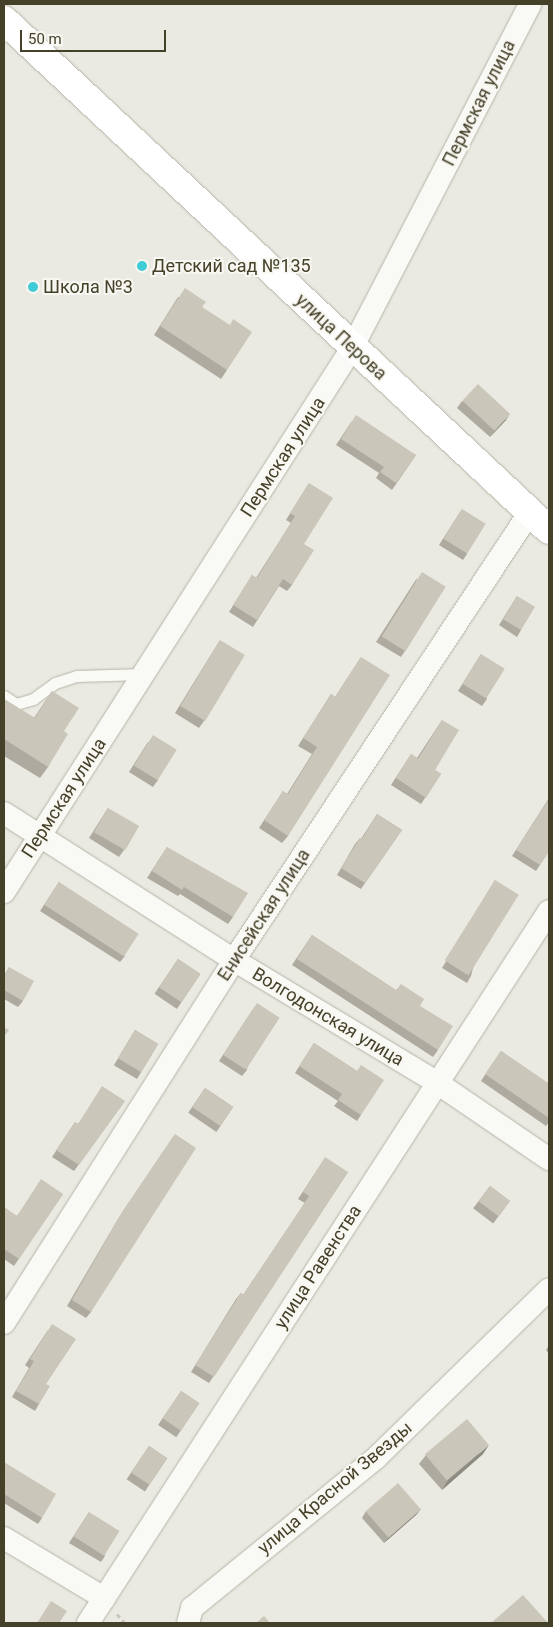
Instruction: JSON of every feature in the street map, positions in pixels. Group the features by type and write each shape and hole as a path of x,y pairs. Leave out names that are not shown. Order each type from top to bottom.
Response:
{"main road":[{"name":"улица Перова","path":"4,20 352,348 540,521"}],"street":[{"name":"Пермская улица","path":"4,892 352,348 530,4"},
{"name":"Енисейская улица","path":"4,1323 234,960 540,521"},
{"name":"Волгодонская улица","path":"4,814 234,960 436,1082 549,1158"},
{"name":"улица Равенства","path":"88,1623 436,1082 549,911"},
{"name":"улица Красной Звезды","path":"188,1623 192,1608 377,1457 549,1289"},
{"path":"4,1538 104,1598"}],"lane":[{"path":"4,696 16,704 33,699 55,683 77,676 143,674"}],"building":[{"path":"185,288 206,302 202,307 230,325 233,319 252,332 227,370 160,326"},
{"path":"478,384 510,414 494,431 462,401"},
{"path":"356,415 416,455 396,483 380,472 384,467 341,439"},
{"path":"309,483 333,498 304,544 314,550 292,585 283,579 257,620 233,605 252,575 257,578 295,516 290,513"},
{"path":"462,509 486,524 467,554 443,539"},
{"path":"422,572 446,587 405,651 382,636"},
{"path":"517,596 535,607 521,630 503,619"},
{"path":"220,640 245,655 205,721 180,706"},
{"path":"481,654 505,669 486,699 462,684"},
{"path":"361,657 390,675 288,836 264,820 283,791 288,794 317,747 303,738 331,694 335,697"},
{"path":"52,691 79,708 64,731 68,734 48,767 4,739 4,699 35,718"},
{"path":"442,720 459,730 435,770 441,774 426,798 396,778 411,754 418,759"},
{"path":"153,735 177,750 158,780 134,766"},
{"path":"549,799 549,851 540,865 516,850"},
{"path":"108,808 139,826 125,850 94,832"},
{"path":"377,814 402,830 365,883 341,868"},
{"path":"167,847 248,893 233,917 184,887 182,890 152,871"},
{"path":"495,880 519,895 468,975 445,961"},
{"path":"59,882 139,934 124,956 44,905"},
{"path":"312,935 396,990 401,984 424,999 420,1006 453,1026 438,1050 297,959"},
{"path":"178,959 200,974 181,1002 159,987"},
{"path":"9,967 34,981 23,1001 4,990 4,977"},
{"path":"257,1003 280,1018 246,1070 223,1055"},
{"path":"4,1027 9,1030 4,1037"},
{"path":"135,1030 158,1044 141,1072 118,1058"},
{"path":"314,1043 357,1071 361,1065 384,1080 361,1115 338,1100 342,1094 299,1066"},
{"path":"501,1051 549,1084 549,1118 485,1074"},
{"path":"102,1086 125,1101 79,1165 56,1150 75,1122 78,1124"},
{"path":"205,1088 233,1107 220,1126 192,1107"},
{"path":"175,1134 196,1148 91,1312 72,1300 122,1212"},
{"path":"325,1157 348,1172 214,1377 195,1365 241,1293 243,1295 309,1196 303,1192"},
{"path":"41,1179 63,1194 19,1259 4,1249 4,1207 17,1216"},
{"path":"490,1186 510,1201 499,1216 479,1201"},
{"path":"52,1324 76,1339 46,1384 50,1386 39,1404 16,1391 34,1361 30,1359"},
{"path":"181,1391 199,1403 181,1431 163,1418"},
{"path":"467,1419 489,1445 447,1480 425,1454"},
{"path":"149,1446 167,1458 149,1485 131,1473"},
{"path":"4,1462 56,1494 42,1518 4,1494"},
{"path":"398,1483 421,1509 389,1538 366,1511"},
{"path":"89,1512 120,1531 104,1556 74,1537"},
{"path":"523,1595 548,1623 491,1623"},
{"path":"51,1601 67,1611 59,1623 37,1623"},
{"path":"264,1616 270,1623 256,1623"}],"place":[{"name":"Детский сад №135","path":"142,266"},
{"name":"Школа №3","path":"33,287"}]}
